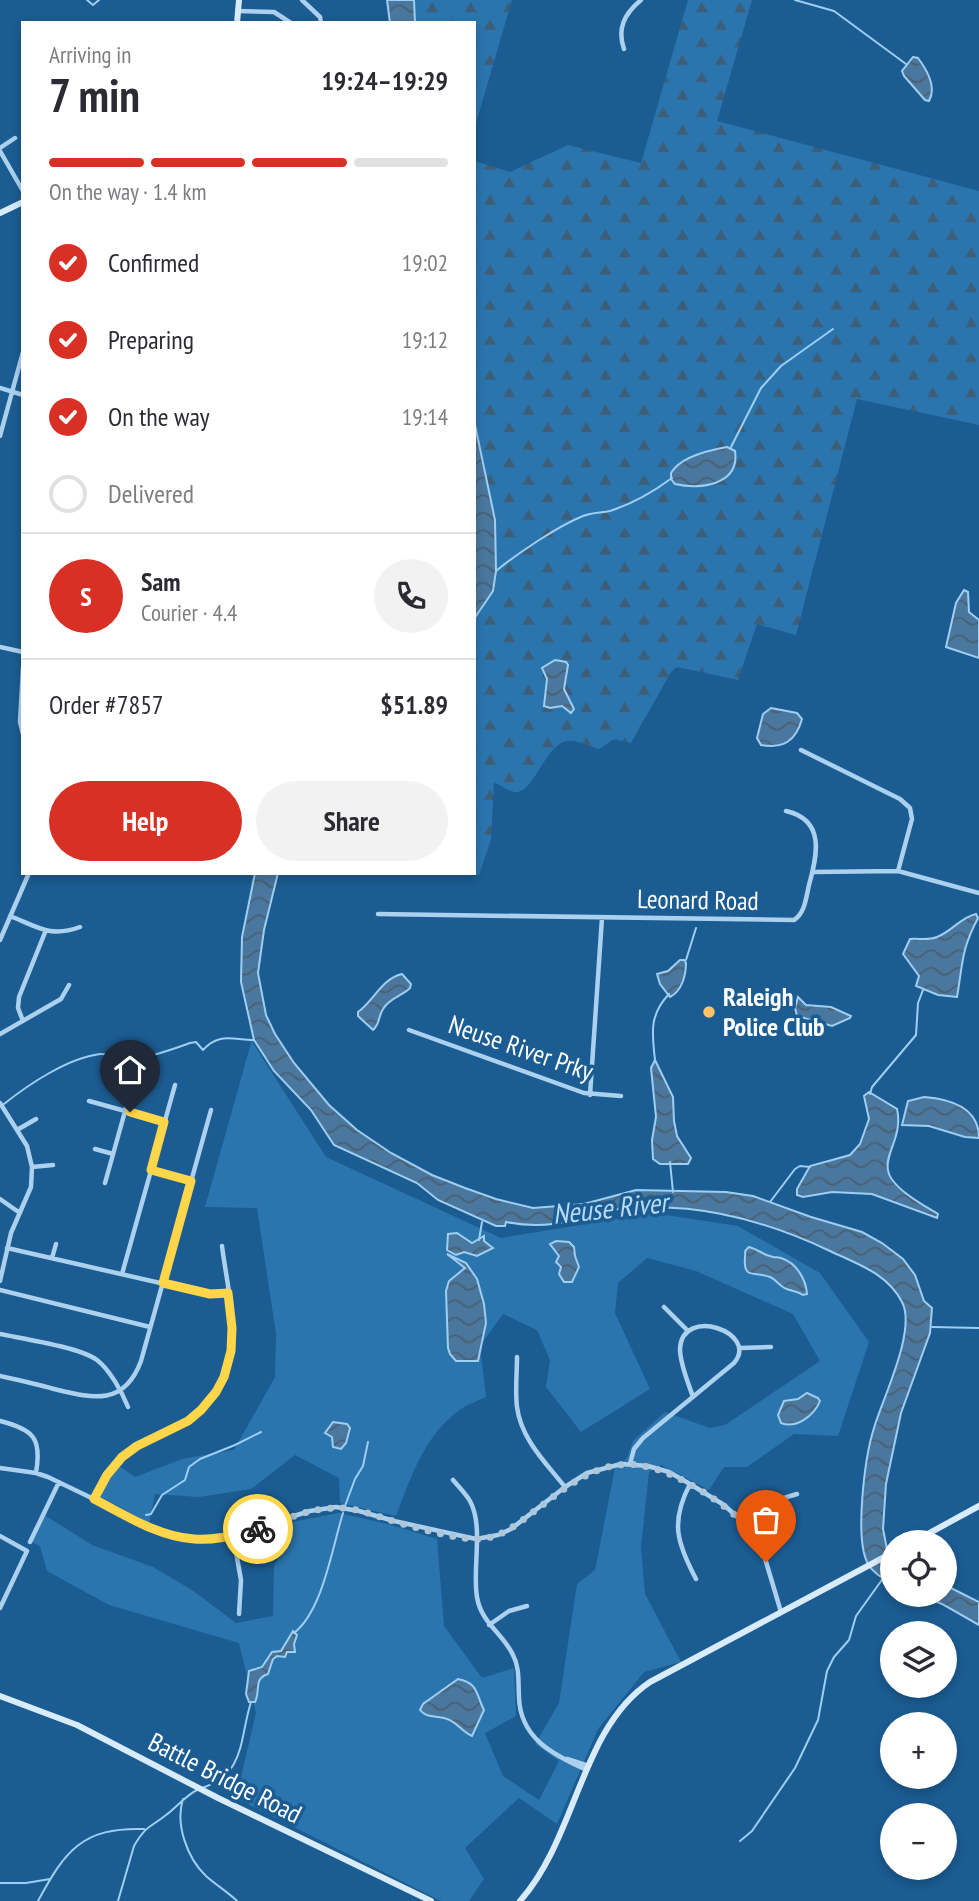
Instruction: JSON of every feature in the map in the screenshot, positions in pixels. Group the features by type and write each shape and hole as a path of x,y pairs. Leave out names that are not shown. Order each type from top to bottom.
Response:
{"street":[{"path":"237,21 239,0"},
{"path":"302,0 320,17 321,21"},
{"path":"624,49 619,36 620,28 641,0"},
{"path":"238,11 268,11 283,20"},
{"path":"15,138 0,149 21,187"},
{"path":"0,213 21,203"},
{"path":"0,436 21,360"},
{"path":"0,388 21,394"},
{"path":"0,647 21,652"},
{"path":"21,695 21,728"},
{"path":"801,750 900,799 910,807 912,819 898,871"},
{"path":"786,811 797,814 813,830 817,850 813,872 898,871 979,893"},
{"name":"Leonard Road","path":"378,914 794,920 803,911 813,872"},
{"path":"0,940 28,875"},
{"path":"10,916 46,930 63,933 80,927"},
{"path":"590,1095 602,918"},
{"path":"23,1021 19,1000 46,930"},
{"path":"0,1034 61,999 69,985"},
{"name":"Neuse River Prky","path":"409,1030 590,1095 621,1096"},
{"path":"122,1274 175,1085"},
{"path":"105,1183 131,1090"},
{"path":"89,1101 164,1122"},
{"path":"0,1103 27,1146 32,1167 30,1187 7,1248 0,1281"},
{"path":"0,1376 86,1397 101,1398 120,1391 134,1377 211,1110"},
{"path":"18,1130 36,1119"},
{"path":"95,1149 113,1154"},
{"path":"32,1167 53,1165"},
{"path":"151,1170 191,1181"},
{"path":"0,1199 20,1213"},
{"path":"52,1258 56,1244"},
{"path":"94,1499 107,1475 122,1457 137,1446 188,1421 216,1392 224,1377 231,1351 232,1328 222,1245"},
{"path":"7,1248 210,1294 228,1293"},
{"path":"0,1290 150,1327"},
{"path":"664,1307 688,1331"},
{"path":"630,1464 632,1452 638,1442 693,1397 734,1363 739,1356 740,1348 734,1338 714,1327 699,1326 688,1331 682,1340 680,1350 693,1397"},
{"path":"0,1334 76,1351 95,1359 102,1364 128,1406"},
{"path":"740,1348 771,1347"},
{"path":"517,1357 516,1401 522,1429 531,1445 565,1487"},
{"path":"0,1421 21,1428 35,1440 39,1450 36,1473"},
{"path":"35,1440 41,1437"},
{"path":"0,1468 36,1473 175,1536 200,1539 233,1535 310,1511 336,1507 476,1539 508,1531 565,1487 593,1471 630,1464 662,1469 724,1505 745,1524 764,1555 781,1612"},
{"path":"453,1480 472,1505 475,1518 477,1599 489,1625 510,1649 516,1662 520,1710 529,1732 544,1747 589,1768"},
{"path":"30,1542 58,1482"},
{"path":"690,1484 680,1507 677,1527 681,1547 696,1579"},
{"path":"745,1524 771,1503 797,1494"},
{"path":"934,1530 979,1506"},
{"path":"233,1535 241,1580 239,1614"},
{"path":"0,1536 27,1552 0,1608"},
{"path":"520,1901 549,1861 614,1716 638,1691 880,1560"},
{"path":"489,1625 503,1614 527,1606"},
{"name":"Battle Bridge Road","path":"0,1696 77,1725 430,1901"}],"green space":[{"path":"414,0 512,0 476,123 476,21 415,21"},
{"path":"688,0 752,0 717,121 979,191 979,425 857,399 796,635 757,624 738,680 677,667 671,672 631,743 614,739 599,749 567,741 552,751 521,791 514,792 494,783 491,839 479,875 476,875 476,616 493,591 496,571 489,489 476,429 476,162 510,172 568,145 641,163","holes":["715,449 705,486 691,487 671,479 678,464","568,668 564,689 574,709 568,712 559,705 550,708 544,702 547,684 543,674"]},
{"path":"249,1037 326,1157 501,1238 653,1213 738,1226 820,1273 869,1342 838,1436 794,1434 747,1467 724,1467 709,1490 661,1465 649,1472 641,1547 645,1594 681,1662 644,1672 598,1729 557,1824 519,1798 465,1848 484,1879 469,1901 441,1901 236,1798 256,1713 239,1643 109,1605 47,1571 40,1546 32,1542 43,1514 92,1545 153,1567 192,1590 236,1623 273,1616 274,1566 287,1545 287,1523 339,1513 437,1539 444,1626 482,1678 514,1668 516,1716 485,1733 503,1776 539,1800 559,1761 535,1744 559,1703 577,1584 595,1570 615,1468 627,1458 633,1441 665,1412 710,1428 725,1425 820,1361 793,1314 696,1271 647,1258 618,1283 615,1313 650,1389 581,1432 546,1387 550,1360 537,1330 503,1314 480,1346 486,1397 461,1409 438,1431 421,1457 396,1516 340,1503 339,1478 295,1455 251,1489 199,1497 155,1494 149,1523 96,1494 100,1477 113,1462 135,1477 182,1459 234,1450 275,1377 276,1334 257,1208 205,1207 251,1043"}],"water":[{"path":"387,0 414,0 415,21 390,21"},
{"path":"913,57 918,58 930,79 932,90 929,101 925,100 902,71"},
{"path":"476,430 495,520 496,571 493,591 476,616"},
{"path":"727,447 735,451 735,462 725,478 696,486 675,484 671,479 675,467 688,459"},
{"path":"964,590 968,592 969,612 979,620 979,658 946,647 956,603"},
{"path":"555,660 568,665 564,689 574,709 571,713 562,706 544,706 547,679 542,668"},
{"path":"771,708 797,713 802,719 796,733 787,742 776,746 761,745 757,738 763,714"},
{"name":"Neuse River","path":"255,875 278,875 264,930 258,973 266,1015 294,1063 329,1105 357,1130 391,1153 432,1175 465,1188 533,1208 584,1204 636,1190 726,1192 753,1196 862,1232 903,1259 915,1275 924,1301 932,1308 930,1333 901,1413 886,1484 883,1530 880,1530 880,1577 868,1564 864,1552 861,1517 864,1477 871,1441 897,1365 905,1330 902,1302 888,1284 861,1265 803,1239 748,1220 720,1214 692,1209 634,1208 600,1212 554,1224 506,1222 505,1226 496,1226 438,1200 417,1183 334,1145 311,1110 274,1071 254,1040 241,982 242,937"},
{"path":"976,914 978,918 965,948 957,997 938,995 916,986 919,976 903,954 910,939 937,937"},
{"path":"680,960 686,963 684,977 678,991 670,997 660,984 657,974 668,971"},
{"path":"402,974 411,984 410,988 386,1005 373,1030 358,1016 358,1012 383,985"},
{"path":"798,997 806,1005 831,1007 851,1016 832,1026 797,1016 795,1008"},
{"path":"655,1060 673,1097 677,1136 691,1158 688,1164 660,1164 653,1159 652,1140 656,1117 651,1068"},
{"path":"869,1092 897,1109 897,1130 888,1163 890,1176 908,1195 938,1214 937,1218 872,1194 832,1192 803,1197 797,1195 797,1189 810,1166 850,1155 860,1144 869,1119 864,1096"},
{"path":"924,1097 953,1103 968,1112 978,1127 979,1138 965,1137 929,1126 902,1125 908,1101"},
{"path":"457,1233 472,1243 484,1236 484,1241 493,1248 477,1256 464,1252 456,1255 447,1250 448,1234"},
{"path":"556,1241 569,1242 574,1247 579,1267 572,1282 564,1282 559,1274 561,1267 556,1262 559,1256 550,1244"},
{"path":"749,1247 792,1264 803,1278 807,1294 785,1288 770,1277 748,1272 745,1251"},
{"path":"447,1254 466,1263 477,1279 486,1323 478,1361 456,1361 448,1348 446,1291 449,1281 465,1268"},
{"path":"807,1393 820,1401 813,1412 798,1423 781,1423 778,1415 784,1401 798,1399"},
{"path":"333,1422 347,1424 350,1428 346,1443 341,1449 333,1447 332,1437 325,1433"},
{"path":"957,1591 979,1602 979,1625 947,1607 957,1607"},
{"path":"293,1631 297,1635 295,1652 287,1652 285,1657 277,1656 273,1659 268,1674 260,1679 255,1702 249,1702 246,1694 249,1671 262,1667 272,1652 281,1651"},
{"path":"458,1679 470,1683 476,1690 484,1710 472,1736 451,1720 429,1716 420,1710 423,1704"}],"waterway":[{"path":"87,0 93,5 99,0"},
{"path":"795,0 834,11 906,64"},
{"path":"731,447 761,388 781,366 833,329"},
{"path":"496,571 562,526 586,515 626,505 672,478"},
{"path":"686,960 696,928"},
{"path":"870,1094 872,1087 916,1035 918,1003 923,990"},
{"path":"655,1060 653,1025 658,1009 669,994"},
{"path":"4,1104 49,1073 88,1056 103,1054 134,1058 158,1054 196,1042 203,1050 221,1039 254,1040"},
{"name":"Neuse River","path":"670,1162 673,1192"},
{"path":"770,1202 795,1169 800,1166 810,1167"},
{"path":"479,1240 482,1222"},
{"path":"932,1327 979,1328"},
{"path":"146,1515 151,1514 162,1495 185,1480 189,1467 200,1459 261,1432"},
{"path":"345,1506 363,1466 368,1442"},
{"path":"294,1633 304,1623 319,1594 343,1513"},
{"path":"740,1841 752,1831 795,1768 818,1720 827,1671 834,1657 849,1640 856,1616 880,1583"},
{"path":"202,1788 227,1774 234,1764 239,1754 251,1702"},
{"path":"118,1901 138,1839 197,1790"},
{"path":"183,1799 182,1830 193,1860 206,1876 237,1901"},
{"path":"38,1901 57,1868 78,1846 105,1832 144,1829"},
{"path":"0,1883 50,1879"}],"way so far":[{"path":"258,1529 310,1511 336,1507 468,1538 485,1538 511,1529 587,1473 614,1465 638,1464 669,1472 724,1505 745,1524 757,1540 766,1562"}],"place":[{"name":"Raleigh Police Club","path":"709,1012"}],"route":[{"path":"130,1112 164,1122 151,1170 191,1181 163,1283 210,1294 228,1293 232,1345 224,1377 207,1404 188,1421 130,1451 111,1469 94,1499 167,1534 182,1538 217,1538 258,1529"}]}
